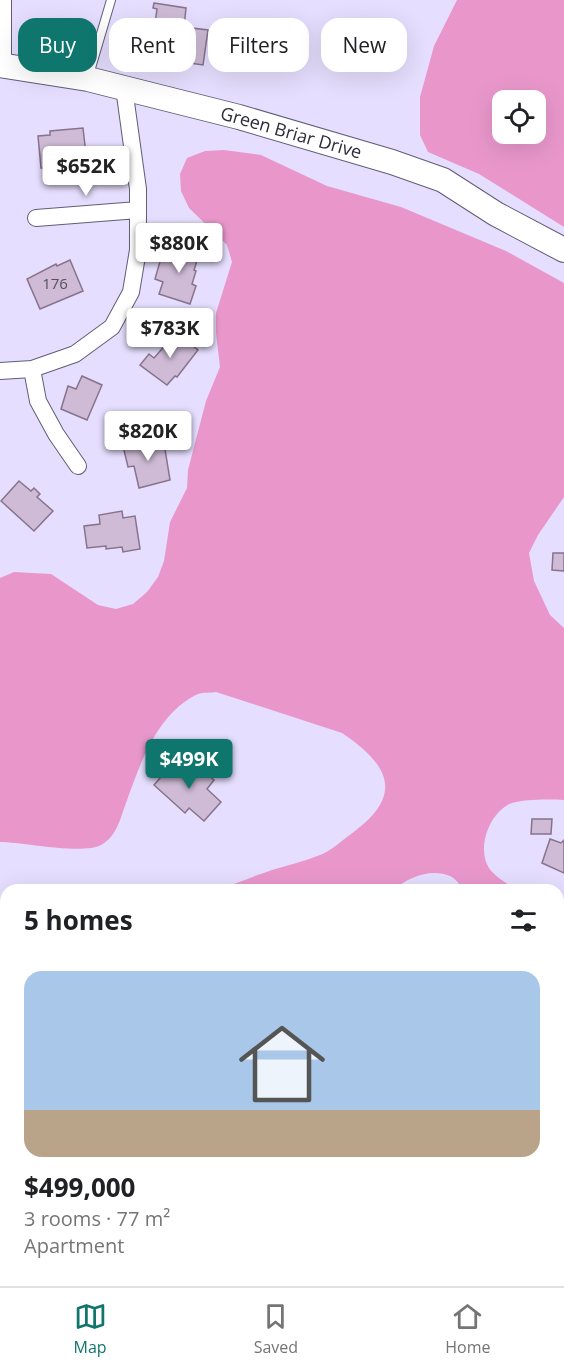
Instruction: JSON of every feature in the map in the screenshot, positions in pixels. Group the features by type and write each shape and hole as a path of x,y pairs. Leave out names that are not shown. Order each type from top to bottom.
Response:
{"street":[{"path":"1,65 3,0"},
{"name":"Green Briar Drive","path":"1,65 88,79 239,117 392,162 443,180 496,214 564,250"},
{"path":"0,371 32,369 75,354 112,327 131,292 138,250 138,189 124,88"},
{"path":"36,218 138,210"},
{"path":"32,369 38,401 56,434 78,466"}],"lane":[{"path":"88,79 111,0"}],"shaded area":[{"path":"457,0 564,0 564,227 479,174 428,152 420,135 420,97 434,46"},
{"path":"224,150 261,155 327,186 401,207 506,251 564,283 564,497 538,535 529,553 534,581 550,615 564,628 564,800 545,799 512,803 497,814 487,831 485,860 491,871 507,884 460,884 452,877 428,873 402,884 234,884 328,851 368,820 379,807 384,794 385,782 372,757 342,733 216,692 198,694 171,714 161,727 144,756 117,827 111,837 101,845 80,849 0,842 0,578 14,572 51,574 98,605 116,609 133,604 147,592 158,577 164,561 170,522 187,488 188,470 206,401 220,367 216,313 232,262 227,245 189,208 181,191 180,174 187,158 205,151"}],"building":[{"path":"154,3 186,8 185,18 156,18 157,9 153,8"},
{"path":"196,28 208,30 203,65 196,64"},
{"path":"83,128 87,163 65,165 65,168 41,168 38,136 50,135 50,131"},
{"path":"175,244 200,251 192,284 196,286 190,304 159,294 163,282 155,279 161,258 170,261"},
{"path":"70,260 83,291 40,309 27,279 56,264 57,266"},
{"path":"176,333 198,350 177,377 175,376 167,385 140,365 149,354 154,358"},
{"path":"82,376 102,385 87,420 61,409 68,386 76,389"},
{"path":"163,437 170,480 139,488 134,466 128,467 123,446"},
{"path":"19,481 31,491 34,488 40,494 37,497 53,511 34,531 1,501"},
{"path":"122,511 123,518 135,516 140,549 123,552 122,547 87,548 84,526 100,524 99,515"},
{"path":"553,553 564,553 564,571 552,570"},
{"path":"175,761 188,773 196,764 214,780 207,789 221,802 204,821 189,808 185,813 154,785"},
{"path":"532,819 552,819 551,834 531,834"},
{"path":"550,839 561,843 564,840 564,873 542,863"}]}
